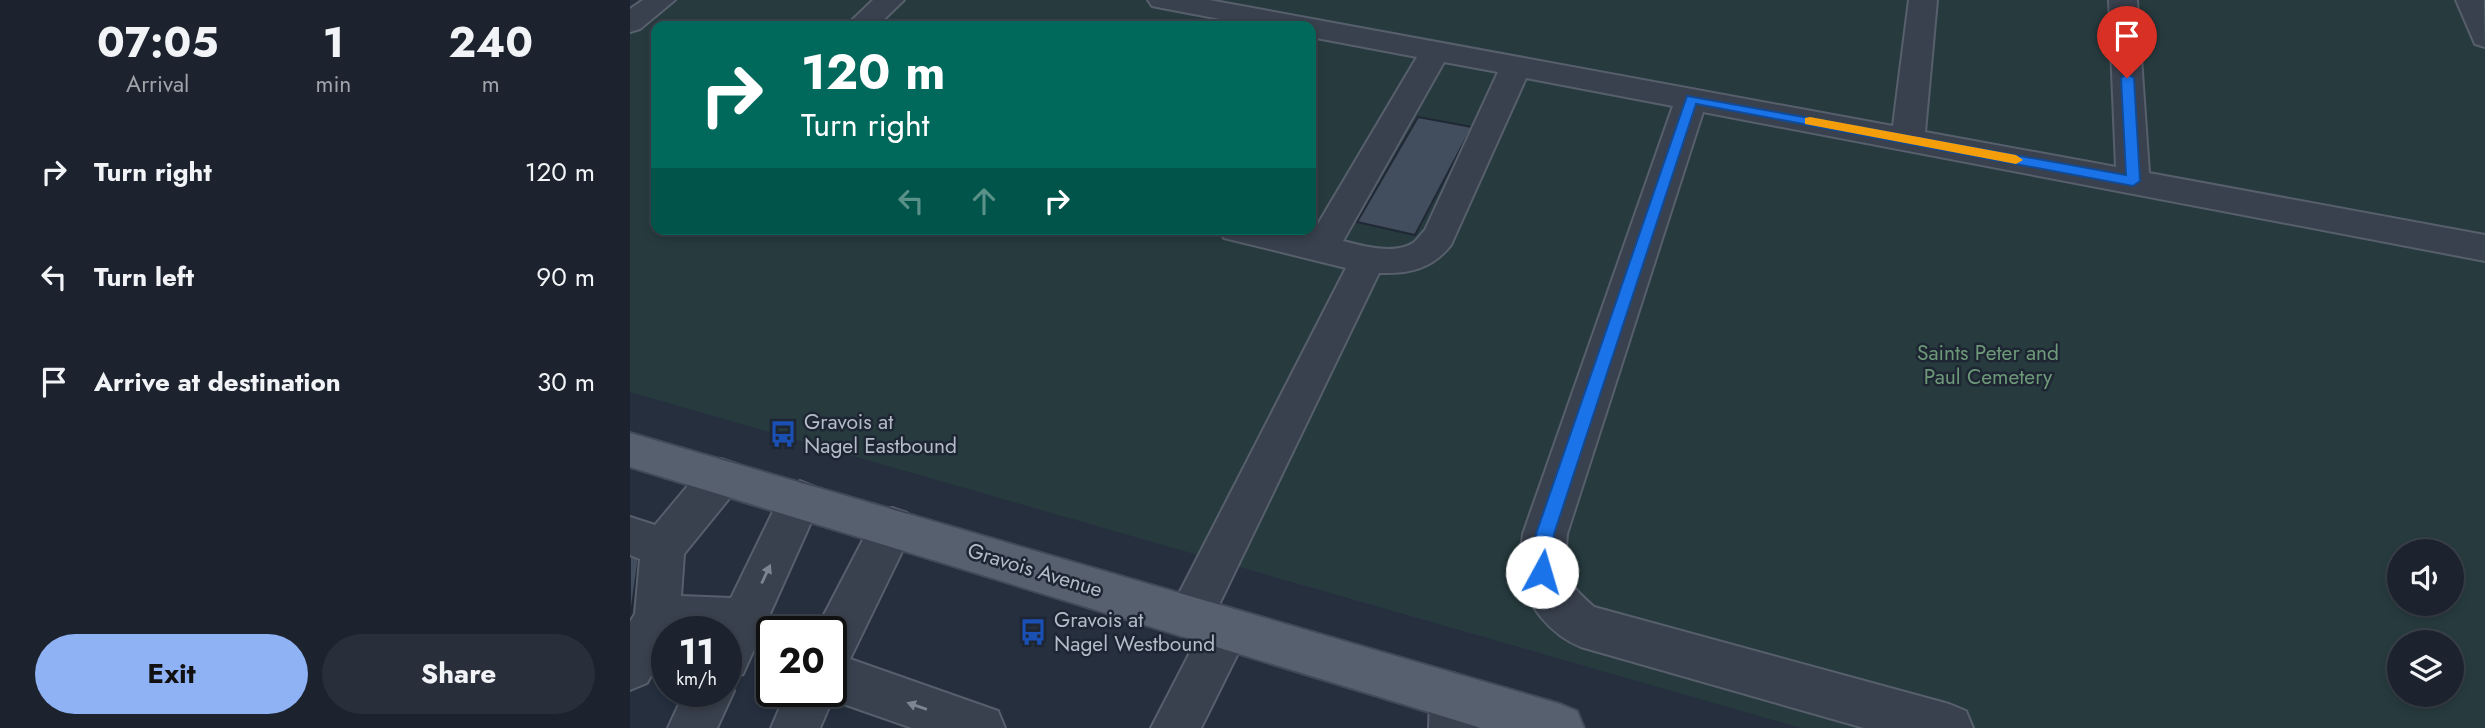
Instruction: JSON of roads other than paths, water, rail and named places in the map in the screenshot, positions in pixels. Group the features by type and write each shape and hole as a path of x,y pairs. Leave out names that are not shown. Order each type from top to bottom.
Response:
{"main road":[{"name":"Gravois Avenue","path":"630,450 1208,623 1453,712 1560,728"}],"street":[{"path":"630,23 662,0"},
{"path":"866,21 890,0"},
{"path":"1162,0 1224,5 1284,21"},
{"path":"1908,139 1923,0"},
{"path":"2123,0 2133,181"},
{"path":"2470,0 2485,38"},
{"path":"1316,29 2485,248"},
{"path":"1321,249 1436,51"},
{"path":"1262,235 1368,260 1400,261 1426,252 1439,236 1516,66"},
{"path":"1691,99 1545,534 1542,572 1555,601 1581,625 1949,728"},
{"path":"1175,728 1208,623 1368,260"},
{"path":"657,616 647,541 721,477"},
{"path":"742,626 800,500"},
{"path":"847,616 892,527"},
{"path":"630,667 651,628"},
{"path":"847,682 981,728"},
{"path":"692,728 702,707"},
{"path":"795,728 805,707"}],"place":[{"name":"Gravois at Nagel Eastbound","path":"783,434"},
{"name":"Gravois at Nagel Westbound","path":"1033,632"}],"park label":[{"name":"Saints Peter and Paul Cemetery","path":"1988,365"}]}
